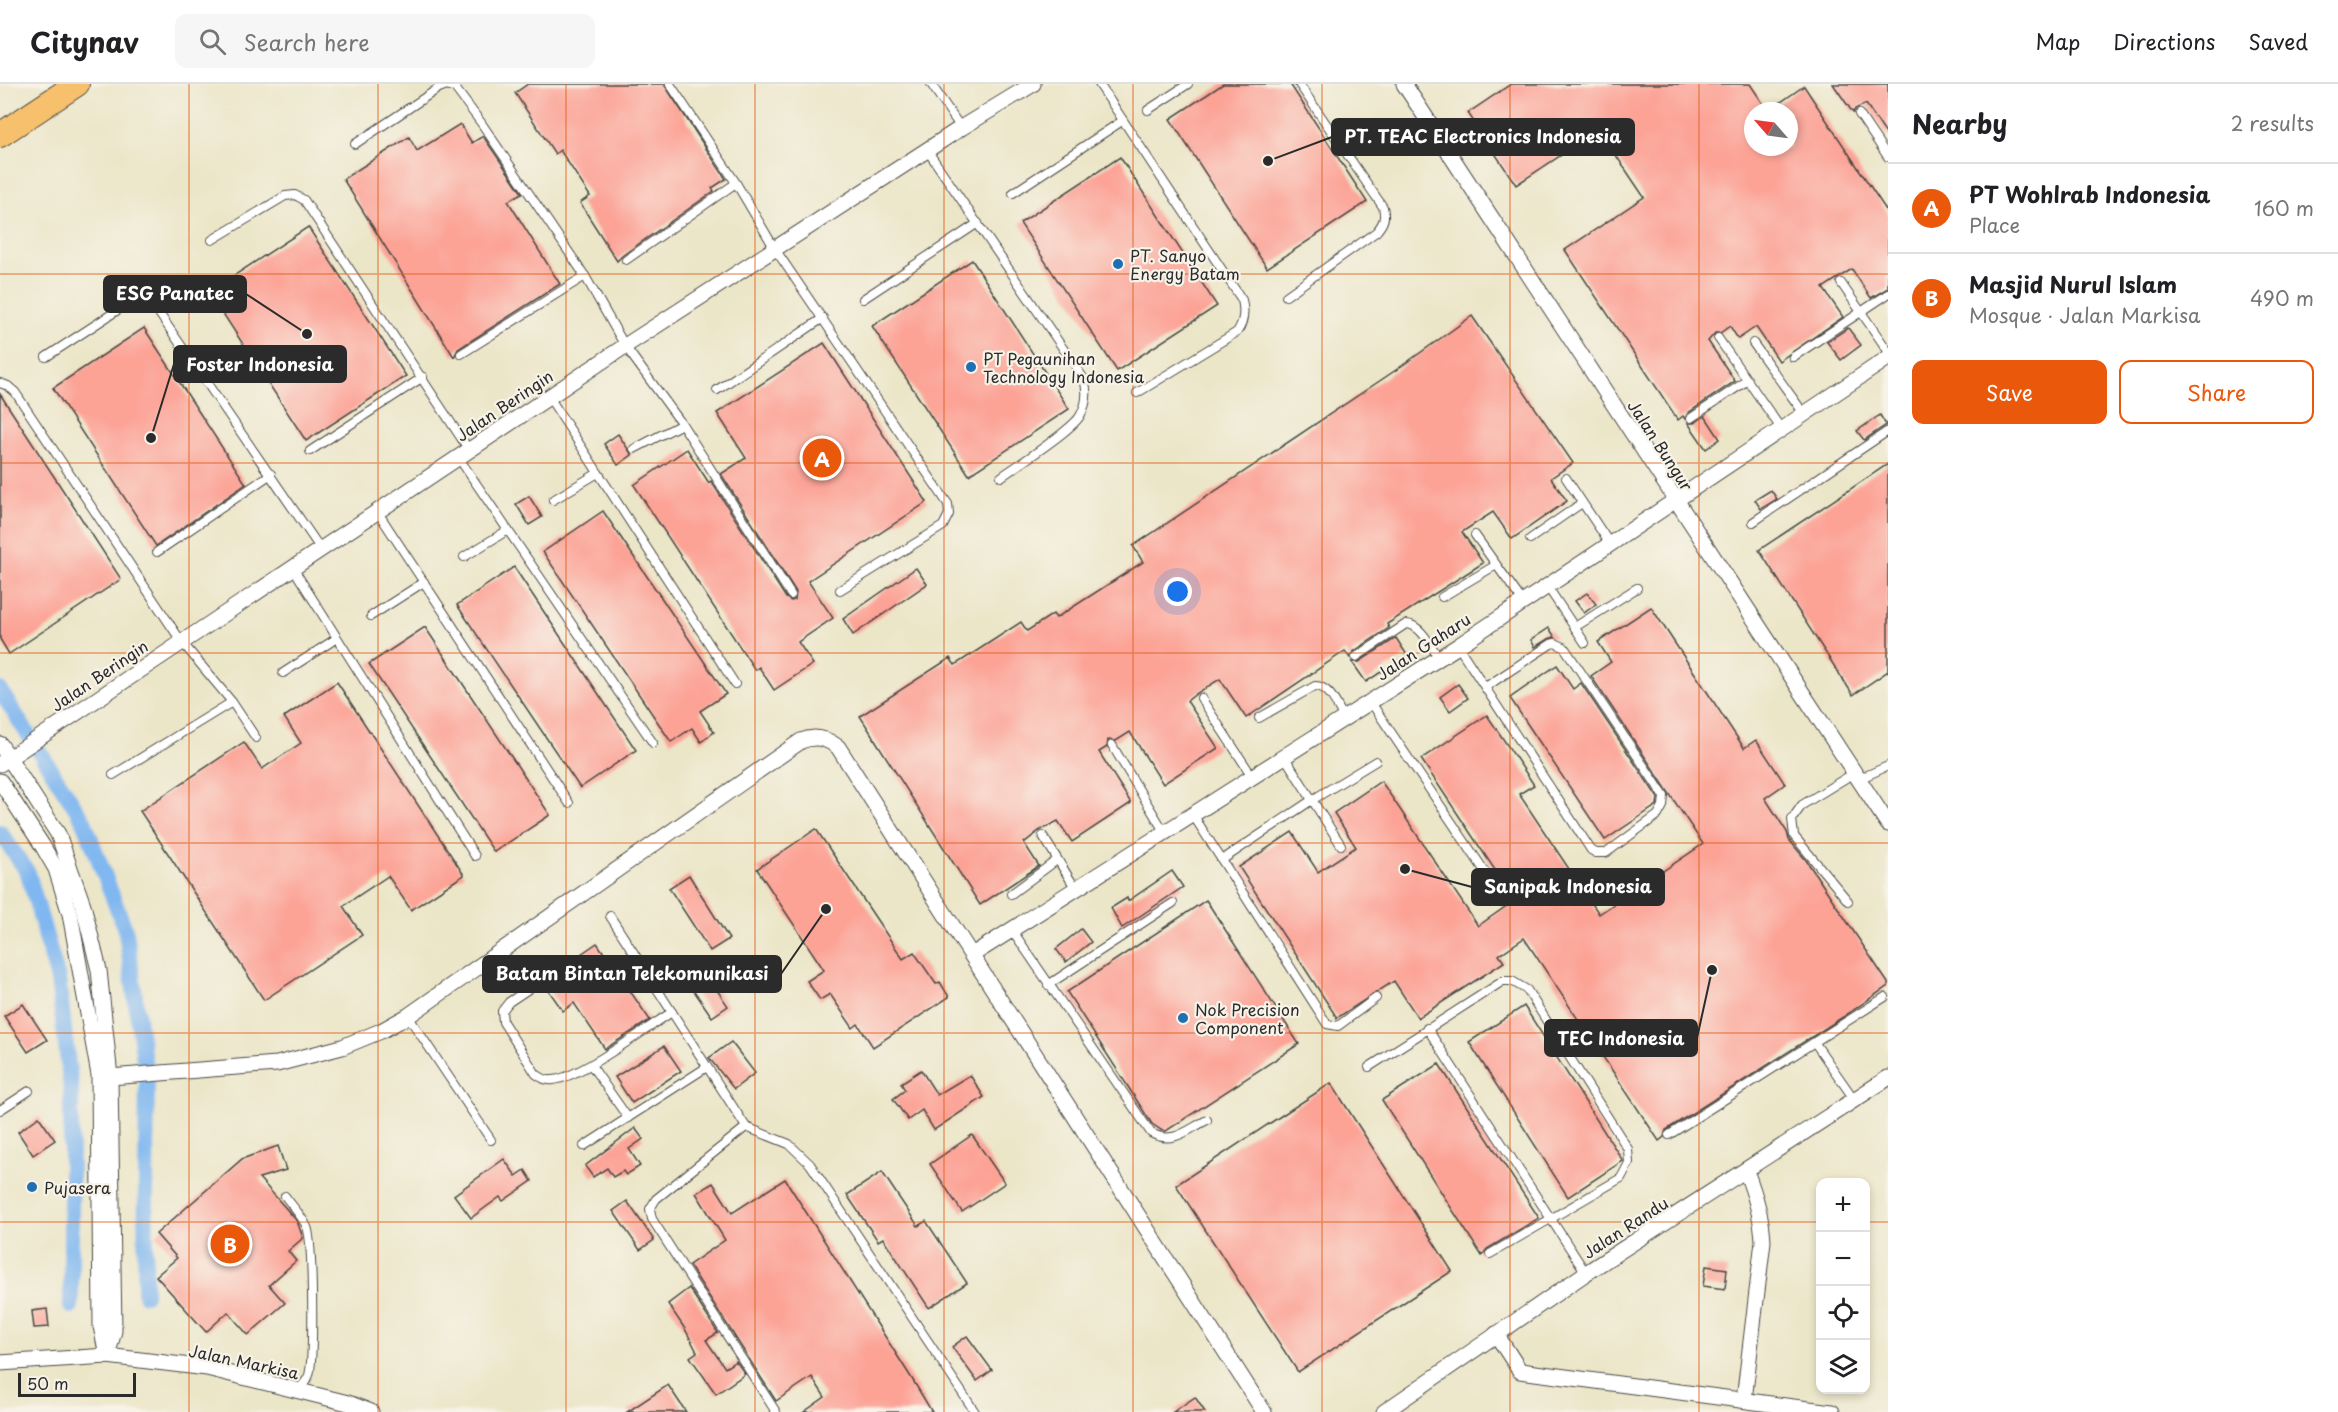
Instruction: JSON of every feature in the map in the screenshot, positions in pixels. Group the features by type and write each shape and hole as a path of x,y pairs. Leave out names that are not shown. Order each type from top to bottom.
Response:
{"main road":[{"path":"0,135 77,84"}],"street":[{"name":"Jalan Beringin","path":"4,761 320,548 626,346 961,128 1033,84"},
{"name":"Jalan Bungur","path":"1404,84 1888,824"},
{"name":"Jalan Gaharu","path":"972,955 1458,646 1888,358"},
{"path":"110,1077 277,1064 342,1047 381,1031 408,1016 809,737 830,741 838,747 1264,1412"},
{"path":"0,744 4,761 58,834 83,905 99,970 110,1077 114,1331 108,1356"},
{"path":"0,781 51,861 70,914 99,1076 101,1326 108,1356"},
{"name":"Jalan Randu","path":"1384,1412 1586,1273 1888,1078"},
{"path":"1744,1401 1764,1241 1758,1205 1746,1171"},
{"path":"1496,1334 1520,1371 1832,1412"},
{"name":"Jalan Markisa","path":"0,1364 108,1356 207,1368 348,1403 371,1412"}],"lane":[{"path":"670,84 736,183 775,249 949,509 943,526 840,590"},
{"path":"931,84 961,128"},
{"path":"1099,84 1242,300 1244,308 1241,325 1237,332 1137,393"},
{"path":"1148,110 1188,84"},
{"path":"1286,296 1376,232 1384,221 1385,213 1299,84"},
{"path":"355,144 439,88 447,85 455,88 585,276 626,346 682,424 791,595"},
{"path":"1859,114 1888,157"},
{"path":"1013,193 1122,121"},
{"path":"927,150 1084,379 1087,389 1086,402 1076,422 1001,477"},
{"path":"626,260 736,183"},
{"path":"212,240 285,196 295,195 304,200 423,377 508,530 653,743"},
{"path":"863,299 978,223"},
{"path":"461,354 585,276"},
{"path":"1841,283 1888,351"},
{"path":"1793,357 1888,294"},
{"path":"46,357 133,300 147,299 271,474 320,548"},
{"path":"717,390 823,318"},
{"path":"1718,338 1782,430"},
{"path":"1753,343 1805,415"},
{"path":"310,451 423,377"},
{"path":"1690,418 1748,380"},
{"path":"0,384 8,386 15,392 181,641 232,702 256,738"},
{"path":"549,397 735,684"},
{"path":"634,449 682,424"},
{"path":"1753,522 1888,431"},
{"path":"553,500 598,473"},
{"path":"157,552 271,474"},
{"path":"1566,478 1610,544"},
{"path":"1530,539 1582,503"},
{"path":"376,511 569,803"},
{"path":"464,557 508,530"},
{"path":"1475,535 1523,602"},
{"path":"1442,597 1496,564"},
{"path":"292,567 475,856"},
{"path":"371,616 424,582"},
{"path":"1547,586 1585,644"},
{"path":"1575,627 1637,588"},
{"path":"1356,657 1409,624 1417,627 1439,658"},
{"path":"283,674 337,638"},
{"path":"1458,646 1487,686 1592,850 1596,853 1606,853 1658,815 1664,806 1664,796 1564,646 1558,643 1551,644 1487,686"},
{"path":"1259,718 1315,686 1322,686 1344,718"},
{"path":"1201,698 1252,776"},
{"path":"113,775 232,702"},
{"path":"1370,702 1494,885"},
{"path":"1112,745 1165,833"},
{"path":"1284,756 1341,845"},
{"path":"1222,860 1312,800 1376,762"},
{"path":"1848,902 1794,836 1792,819 1802,805 1856,776 1888,766"},
{"path":"1193,815 1327,1024 1338,1026 1376,998"},
{"path":"1043,836 1076,889"},
{"path":"1011,894 1057,860"},
{"path":"1048,985 1173,903"},
{"path":"610,916 746,1127 789,1143 810,1164 975,1412"},
{"path":"1012,930 1151,1133 1159,1138 1170,1139 1207,1120"},
{"path":"1369,1067 1503,981 1512,981 1527,990 1628,1149 1629,1156 1626,1170 1621,1178 1490,1254"},
{"path":"530,988 508,1002 502,1011 503,1022 536,1074 544,1080 556,1080 591,1065 672,1012"},
{"path":"1669,1135 1885,997"},
{"path":"408,1016 491,1140"},
{"path":"1427,1028 1586,1273"},
{"path":"1815,1042 1854,1099"},
{"path":"591,1065 628,1118"},
{"path":"584,1146 707,1067"},
{"path":"0,1110 29,1091"},
{"path":"746,1127 656,1199 650,1209 652,1219 776,1412"},
{"path":"285,1196 306,1226 310,1248 312,1349 310,1374 307,1381 297,1390"}],"building":[{"path":"528,84 664,84 726,179 712,188 714,191 617,261 580,203 590,196 560,150 555,154 515,93"},
{"path":"1223,84 1290,84 1367,202 1267,268 1170,119"},
{"path":"1511,84 1750,84 1762,102 1744,102 1744,156 1798,156 1798,102 1781,102 1804,86 1888,213 1888,288 1871,298 1852,269 1823,288 1843,317 1779,361 1756,327 1738,339 1730,326 1720,333 1715,333 1708,341 1735,381 1688,413 1685,419 1683,416 1678,420 1565,250 1644,197 1599,130 1516,185 1468,113"},
{"path":"1833,84 1888,84 1888,137 1866,104 1855,109 1853,113"},
{"path":"460,124 472,143 483,136 522,193 508,201 560,284 458,349 454,357 343,179 409,137 417,151"},
{"name":"PT. Sanyo Energy Batam","path":"1120,157 1217,306 1117,371 1020,223"},
{"path":"308,227 406,376 306,441 209,292"},
{"name":"PT Pegaunihan Technology Indonesia","path":"972,260 1069,409 969,475 872,326"},
{"path":"1472,316 1573,463 1551,478 1567,501 1512,539 1493,512 1462,532 1483,563 1387,624 1389,628 1353,652 1350,658 1345,651 1246,718 1220,679 1197,693 1187,701 1218,748 1163,784 1130,732 1116,741 1108,740 1107,747 1099,752 1131,803 1072,842 1058,821 1039,831 1024,843 1039,866 980,905 860,716 950,658 955,665 1021,622 1027,631 1053,614 1056,618 1143,562 1133,546 1396,370"},
{"path":"144,328 246,484 156,546 53,388"},
{"path":"1848,328 1861,345 1841,360 1827,342"},
{"path":"824,343 927,502 808,581 833,618 798,642 813,664 774,690 759,667 755,670 634,485 687,449 709,483 711,481 786,598 791,601 795,600 796,592 721,474 746,458 717,413"},
{"path":"0,394 121,579 9,654 0,639"},
{"path":"1880,415 1886,425 1864,440 1857,431"},
{"path":"1705,416 1720,439 1706,449 1688,423 1694,423"},
{"path":"618,434 632,455 618,465 604,444"},
{"path":"1888,464 1888,671 1853,695 1759,550"},
{"path":"1771,490 1777,499 1761,509 1755,500"},
{"path":"529,496 542,517 529,525 516,504"},
{"path":"603,511 726,694 700,711 714,732 701,742 692,728 671,742 543,552"},
{"path":"514,567 636,750 580,788 457,605"},
{"path":"916,568 927,584 853,635 843,619"},
{"path":"1587,593 1596,604 1584,613 1575,601"},
{"path":"1651,607 1744,748 1756,740 1785,784 1765,798 1787,832 1789,840 1806,860 1888,983 1888,986 1843,1017 1666,1130 1664,1137 1659,1141 1524,938 1499,955 1504,962 1418,1018 1394,981 1337,1018 1239,867 1292,832 1318,872 1356,847 1334,813 1381,781 1478,926 1515,900 1421,759 1487,715 1534,785 1519,794 1599,914 1703,844 1591,676 1611,662 1598,642"},
{"path":"425,627 550,815 494,852 369,664"},
{"path":"1549,628 1555,637 1535,647 1531,640"},
{"path":"1396,638 1407,655 1366,682 1352,662 1359,662"},
{"path":"1557,665 1573,689 1581,683 1658,798 1657,805 1605,840 1510,698"},
{"path":"337,682 464,875 411,910 388,876 343,906 362,935 264,1000 140,811 244,742 262,769 301,743 284,717"},
{"path":"1458,684 1468,698 1450,711 1440,697"},
{"path":"816,829 903,959 914,952 936,984 940,982 949,997 873,1047 858,1024 853,1028 830,994 820,1000 807,981 824,970 757,869"},
{"path":"1172,871 1183,887 1122,928 1111,908 1127,898 1128,901"},
{"path":"689,875 729,939 710,951 669,888"},
{"name":"Nok Precision Component","path":"1206,900 1299,1044 1166,1131 1152,1124 1067,992"},
{"path":"1081,929 1091,942 1066,962 1056,949"},
{"path":"597,943 650,1020 605,1049 574,1003 563,1011 542,981"},
{"path":"708,977 728,1006 712,1017 692,988"},
{"path":"23,1004 47,1040 28,1052 4,1016"},
{"path":"1524,1006 1623,1161 1568,1197 1469,1042"},
{"path":"731,1042 755,1073 734,1089 709,1058"},
{"path":"664,1046 681,1071 632,1103 615,1077"},
{"path":"1439,1064 1539,1218 1487,1249 1482,1256 1382,1100"},
{"path":"921,1070 937,1095 970,1075 984,1097 934,1130 922,1110 908,1120 893,1099 905,1090 901,1083"},
{"path":"1331,1083 1452,1271 1298,1372 1176,1185"},
{"path":"39,1117 55,1140 33,1155 18,1132"},
{"path":"635,1128 643,1139 629,1149 640,1166 626,1175 623,1171 613,1177 607,1168 593,1177 585,1166"},
{"path":"972,1135 1005,1183 962,1212 930,1164"},
{"path":"278,1146 286,1170 259,1178 297,1221 303,1238 288,1251 296,1261 269,1285 285,1303 248,1335 228,1312 206,1332 156,1276 177,1258 156,1234 242,1159"},
{"path":"504,1159 516,1176 525,1170 532,1181 503,1201 500,1197 471,1218 454,1195"},
{"path":"882,1172 918,1226 926,1221 967,1283 929,1308 883,1238 878,1241 847,1195"},
{"path":"785,1179 932,1412 804,1412 825,1397 812,1377 776,1401 689,1265 725,1240 696,1193 713,1183 732,1213"},
{"path":"627,1201 654,1240 640,1250 613,1211"},
{"path":"1706,1266 1727,1269 1725,1289 1703,1286"},
{"path":"689,1288 718,1333 706,1340 725,1368 736,1361 745,1374 716,1394 690,1357 697,1352 668,1304"},
{"path":"47,1309 49,1327 34,1328 32,1311"},
{"path":"967,1336 992,1370 977,1381 952,1347"},
{"path":"668,1385 686,1412 627,1412"},
{"path":"1195,1397 1205,1412 1173,1412"}],"waterway":[{"path":"0,690 29,736"},
{"path":"37,748 84,821 126,932 145,1068"},
{"path":"0,832 28,873 58,979 71,1088 71,1306"},
{"path":"145,1295 147,1076"}],"place":[{"name":"PT. TEAC Electronics Indonesia","path":"1268,161"},
{"name":"PT. Sanyo Energy Batam","path":"1118,264"},
{"name":"ESG Panatec","path":"307,334"},
{"name":"PT Pegaunihan Technology Indonesia","path":"971,367"},
{"name":"Foster Indonesia","path":"151,438"},
{"name":"PT Wohlrab Indonesia","path":"822,458"},
{"name":"Sanipak Indonesia","path":"1405,869"},
{"name":"Batam Bintan Telekomunikasi","path":"826,909"},
{"name":"TEC Indonesia","path":"1712,970"},
{"name":"Nok Precision Component","path":"1183,1018"},
{"name":"Pujasera","path":"32,1187"},
{"name":"Masjid Nurul Islam","path":"230,1244"}]}
